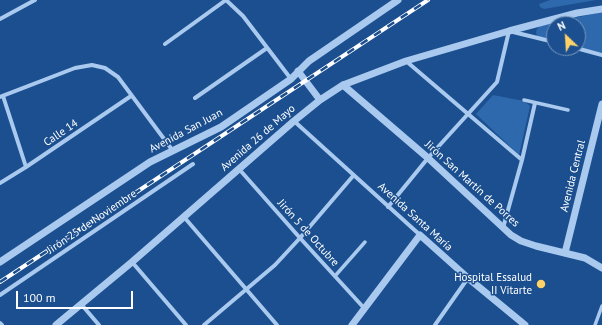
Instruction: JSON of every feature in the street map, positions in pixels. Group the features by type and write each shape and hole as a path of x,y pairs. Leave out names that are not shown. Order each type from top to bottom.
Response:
{"street":[{"path":"0,19 35,0"},
{"path":"165,44 226,0 243,16 291,79"},
{"name":"Avenida San Juan","path":"0,262 150,162 221,127 291,79 309,61 398,0"},
{"name":"Avenida 26 de Mayo","path":"56,325 132,262 294,121 320,100 343,85 406,61 509,31 577,13 602,9"},
{"path":"388,207 428,158 498,80 509,31"},
{"name":"Avenida 26 de Mayo","path":"509,31 546,40"},
{"path":"195,98 268,48"},
{"path":"586,51 602,55"},
{"path":"406,61 522,160"},
{"path":"26,167 2,97 75,68 92,65 106,68 118,77 173,151"},
{"path":"298,71 320,100"},
{"name":"Jirón San Martín de Porres","path":"343,85 428,158 511,235 521,241 536,246 585,258 602,268"},
{"name":"Calle 14","path":"0,183 131,96"},
{"path":"524,100 535,104 568,110"},
{"path":"503,228 522,160 535,104"},
{"name":"Avenida Central","path":"566,253 602,104"},
{"name":"Avenida Santa María","path":"294,121 353,176 468,278 525,325"},
{"name":"Jirón 25 de Noviembre","path":"0,295 194,164"},
{"name":"Jirón 5 de Octubre","path":"239,169 364,308"},
{"path":"204,325 275,265 353,176"},
{"path":"184,217 277,325"},
{"path":"352,325 420,235"},
{"path":"335,276 365,242"},
{"path":"132,262 186,325"},
{"path":"435,325 468,278"},
{"path":"81,304 99,325"},
{"path":"595,325 602,306"}],"shaded area":[{"path":"550,0 596,0 544,9 540,7 539,4"},
{"path":"602,12 602,53 586,49 586,16 583,16"},
{"path":"546,24 546,39 537,36 536,33 538,27"},
{"path":"493,95 524,101 530,106 519,155 476,114"}],"railway":[{"path":"0,282 428,0"}],"place":[{"name":"Hospital Essalud II Vitarte","path":"541,284"}]}
